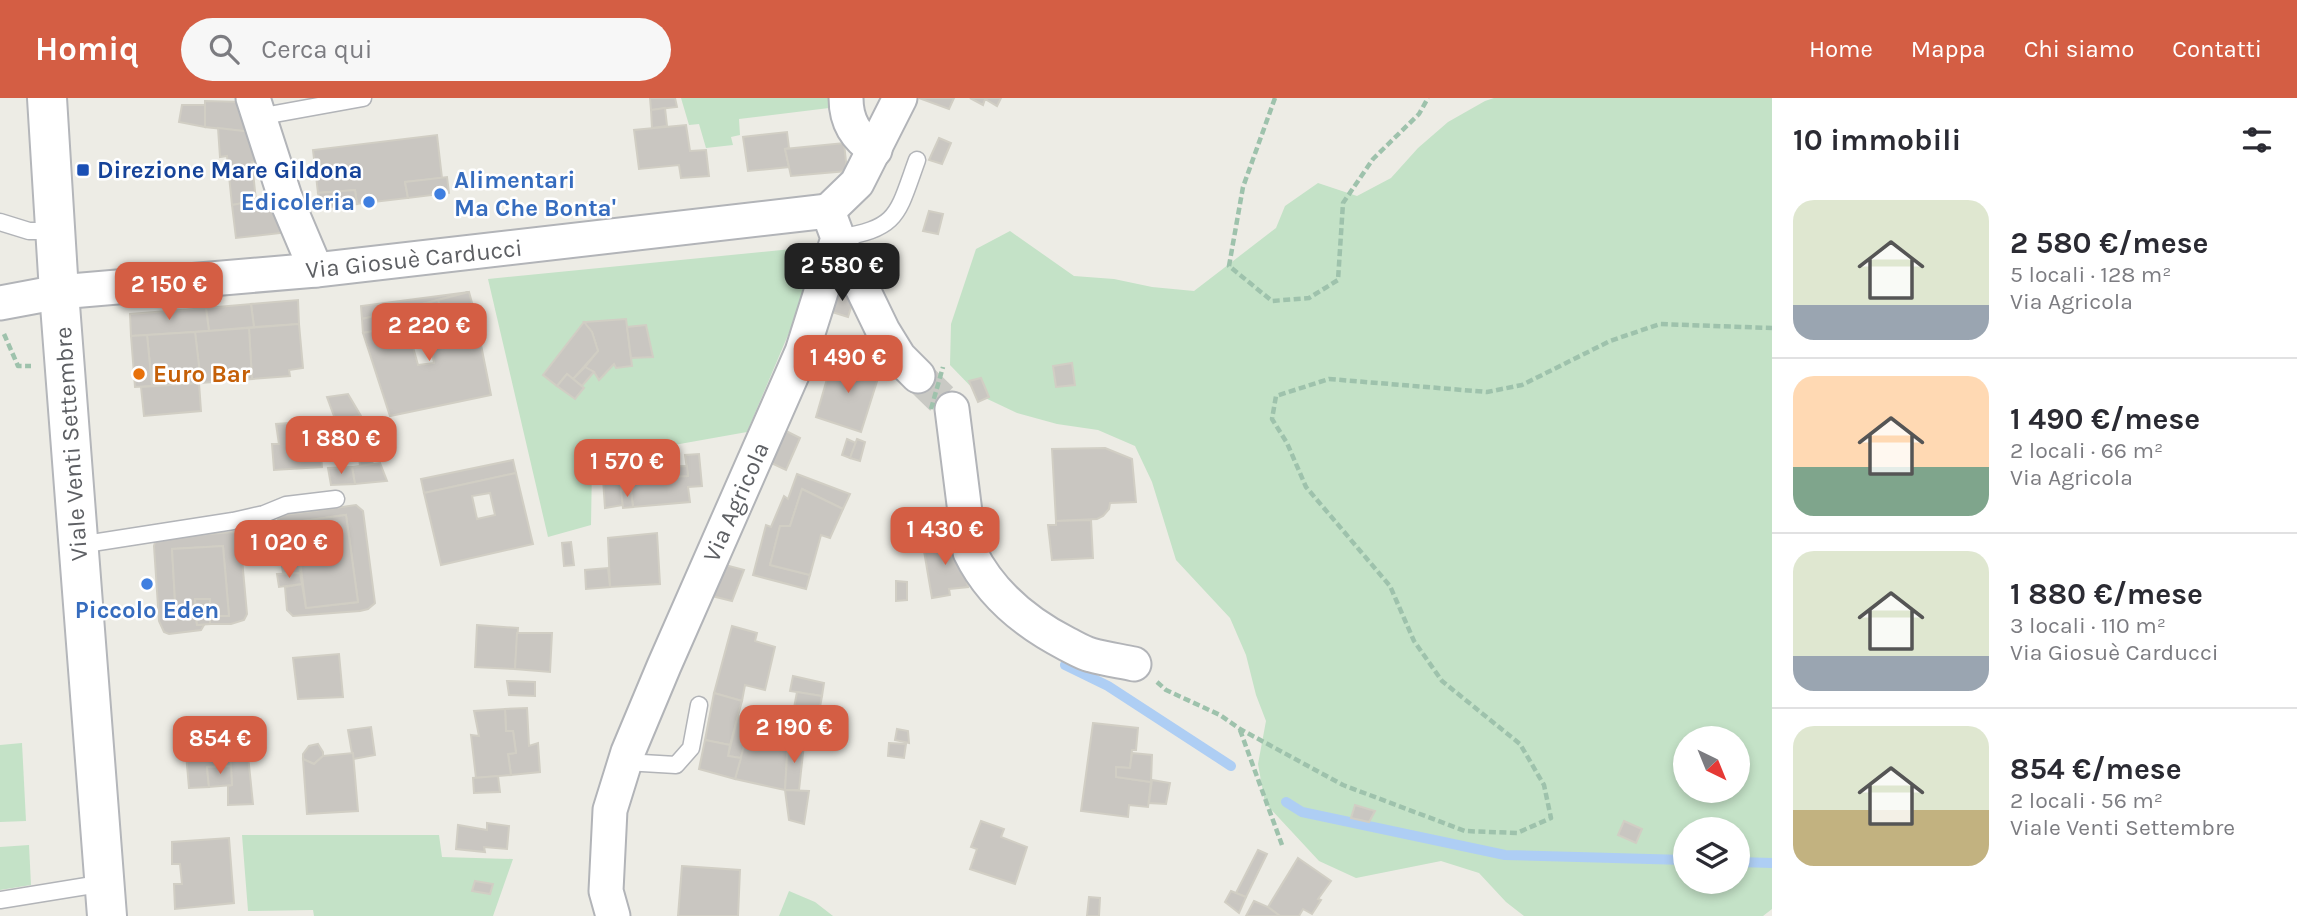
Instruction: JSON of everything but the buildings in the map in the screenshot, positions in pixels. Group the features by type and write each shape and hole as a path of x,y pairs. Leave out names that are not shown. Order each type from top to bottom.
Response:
{"main road":[{"name":"Viale Venti Settembre","path":"47,98 59,292 106,900"}],"street":[{"path":"846,98 850,124 861,141 875,150"},
{"path":"900,98 875,150 833,225 883,331 899,356 931,372"},
{"path":"256,108 285,197 316,270"},
{"name":"Via Giosuè Carducci","path":"0,303 59,292 833,225"},
{"name":"Via Agricola","path":"613,916 606,891 610,810 625,762 669,654 802,352 833,225"},
{"path":"942,409 970,552 993,588 1028,621 1051,636 1089,655 1134,664"}],"lane":[{"path":"256,108 363,98"},
{"path":"833,225 860,235 881,228 892,220 904,197 917,160"},
{"path":"0,222 29,231 55,231"},
{"path":"79,545 233,521 264,514 286,505 336,499"},
{"path":"625,762 676,765 691,748 699,705"},
{"path":"0,900 106,900"}],"path":[{"path":"1275,98 1243,187 1228,266 1272,301 1309,298 1338,280 1343,203 1373,159 1419,114 1428,98"},
{"path":"1134,664 1166,690 1220,715 1240,729 1343,785 1465,831 1517,833 1551,818 1544,785 1520,744 1442,681 1414,641 1390,586 1306,487 1287,443 1272,419 1276,396 1329,379 1487,392 1522,385 1610,341 1660,324 1772,328"},
{"path":"931,372 942,409"},
{"path":"1240,729 1282,845"}],"green space":[{"path":"681,98 829,98 829,108 739,119 740,135 731,137 733,145 706,148 699,124 689,125"},
{"path":"1494,98 1772,98 1772,909 1763,916 1524,916 1506,902 1479,873 1441,861 1356,878 1319,861 1265,803 1258,764 1266,721 1246,655 1230,618 1176,560 1152,482 1135,446 1098,430 1057,424 1017,413 979,395 950,365 951,324 976,249 1010,231 1074,276 1194,291 1276,228 1285,206 1318,183 1357,196 1391,178 1418,148 1448,122"},
{"path":"809,249 813,276 747,432 601,458 592,465 591,525 548,537 488,279"},
{"path":"22,743 26,821 0,822 0,745"},
{"path":"242,835 439,835 442,857 513,859 493,916 314,916 313,910 248,911"},
{"path":"29,845 31,885 0,890 0,847"},
{"path":"789,891 815,902 833,916 779,916"}],"waterway":[{"path":"1065,665 1108,686 1231,766"},
{"path":"1286,802 1302,812 1505,855 1673,860"},
{"path":"1750,862 1772,863"}],"tunnel":[{"path":"918,376 952,409"}],"place":[{"name":"Direzione Mare Gildona","path":"83,170"},
{"name":"Alimentari Ma Che Bonta'","path":"440,194"},
{"name":"Edicoleria","path":"369,202"},
{"name":"Euro Bar","path":"139,374"},
{"name":"Piccolo Eden","path":"147,584"}]}
